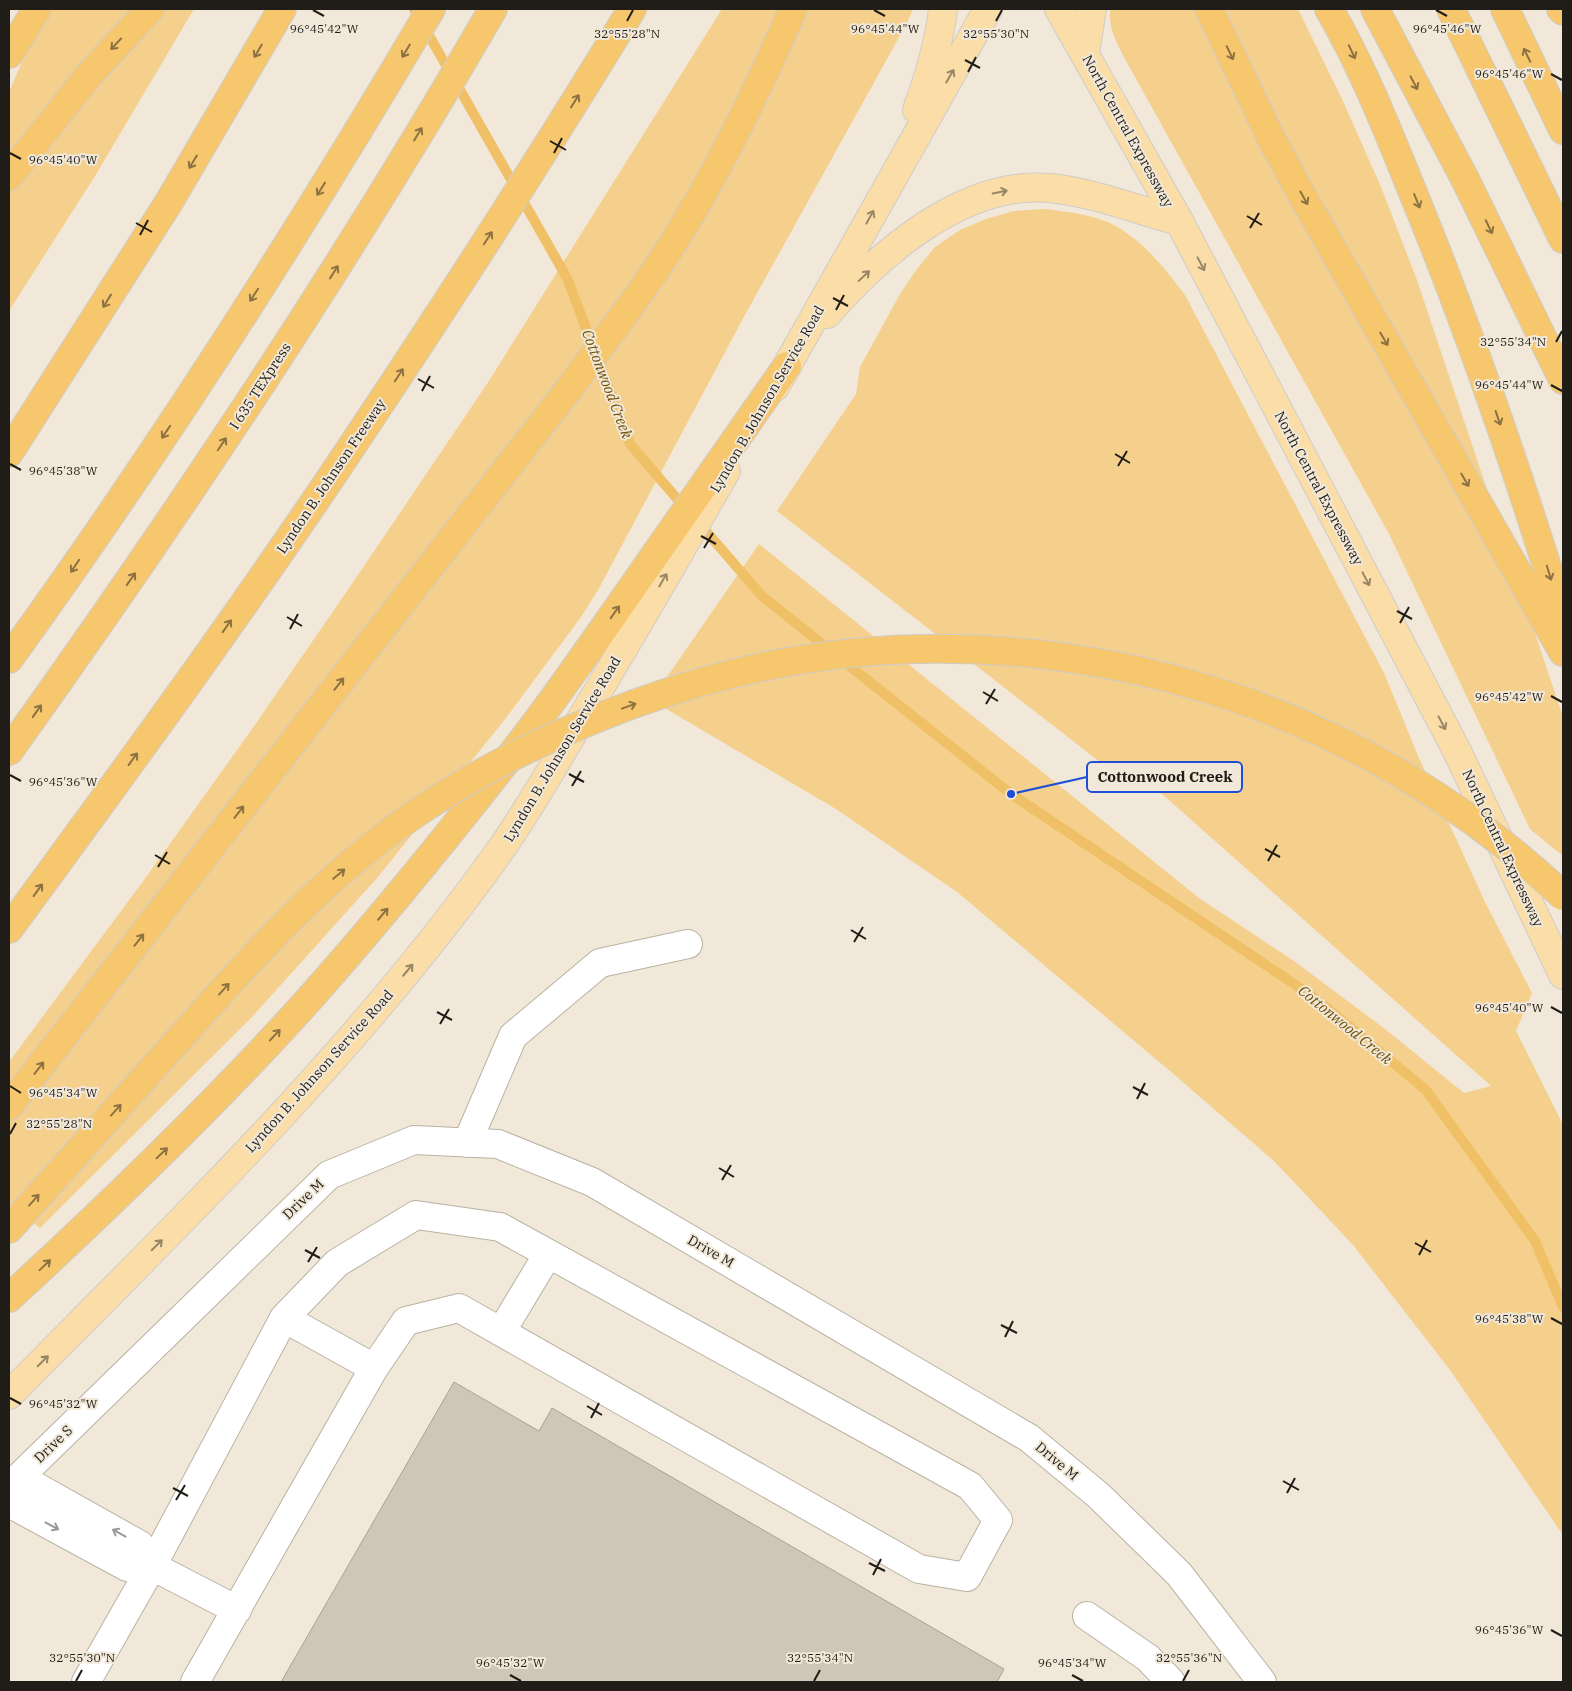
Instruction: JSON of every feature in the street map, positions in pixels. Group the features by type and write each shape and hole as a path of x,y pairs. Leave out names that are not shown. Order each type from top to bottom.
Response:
{"highway":[{"path":"9,45 24,9"},
{"path":"9,54 37,9"},
{"path":"9,176 89,75 150,9"},
{"path":"9,453 169,202 282,9"},
{"path":"9,659 129,487 201,379 431,9"},
{"name":"I 635 TEXpress","path":"9,751 167,526 308,314 493,9"},
{"name":"Lyndon B. Johnson Freeway","path":"9,930 220,637 363,430 510,204 632,9"},
{"path":"9,1106 572,385 635,300 660,264 710,179 757,89 793,9"},
{"path":"1209,9 1273,142 1303,198 1563,652"},
{"path":"1329,9 1370,92 1441,262 1510,452 1563,618"},
{"path":"1374,9 1466,181 1563,380"},
{"path":"1451,9 1563,239"},
{"path":"1505,9 1563,130"},
{"path":"9,1298 193,1123 303,1006 363,938 468,810 524,738 587,652 787,366"},
{"path":"9,1229 205,1009 288,921 326,885 408,819 449,791 488,768 568,730 689,685 770,666 850,653 897,650 998,650 1053,655 1106,663 1198,686 1246,701 1292,719 1412,780 1506,845 1563,896"}],"main road":[{"path":"891,179 922,97 933,59 943,9"},
{"name":"Lyndon B. Johnson Service Road","path":"9,1395 256,1143 342,1048 459,906 500,850 533,800 612,668 787,366 988,9"},
{"name":"North Central Expressway","path":"1059,9 1179,221 1457,751 1563,975"},
{"path":"1085,53 1092,9"},
{"path":"787,366 813,330 862,278 918,231 947,212 973,200 999,192 1026,188 1049,188 1074,192 1179,221"}],"lane":[{"path":"467,1143 513,1036 600,963 688,944"},
{"name":"Drive M","path":"119,1380 329,1175 414,1140 498,1144 592,1182 1029,1438 1098,1495 1179,1574 1262,1682"},
{"path":"86,1682 152,1566 284,1318 337,1263 416,1215 500,1227 970,1486 998,1520 966,1577 919,1569 459,1308 406,1321 374,1368 195,1682"},
{"path":"501,1332 548,1254"},
{"path":"284,1318 374,1368"},
{"name":"Drive S","path":"14,1482 119,1380"},
{"path":"14,1482 140,1545 152,1566"},
{"path":"9,1503 127,1567 152,1566 237,1610"},
{"path":"1087,1616 1148,1658 1171,1682"}],"shaded area":[{"path":"45,9 194,9 95,176 9,311 9,92"},
{"path":"722,9 913,9 746,313 598,590 581,617 506,718 377,878 251,1018 40,1228 9,1203 9,1062 144,880 250,732 358,575 487,384"},
{"path":"1110,9 1298,9 1342,99 1381,187 1417,280 1563,717 1563,856 1530,829 1389,534 1125,59 1112,29"},
{"path":"1045,209 1094,217 1122,230 1152,254 1185,295 1384,673 1419,758 1486,904 1532,993 1516,1031 1563,1125 1563,1535 1450,1370 1353,1245 1274,1161 957,892 836,809 651,700 759,544 1199,898 1294,961 1385,1029 1464,1093 1491,1086 1126,762 1100,762 777,511 856,394 860,367 900,294 935,247 960,230 986,219 1014,211"}],"building":[{"path":"454,1382 539,1431 552,1408 1004,1669 997,1682 281,1682"}],"waterway":[{"name":"Cottonwood Creek","path":"414,9 567,278 630,444 685,508"},
{"name":"Cottonwood Creek","path":"698,522 762,596 831,651"},
{"name":"Cottonwood Creek","path":"842,660 1011,794 1315,998 1426,1090 1535,1241 1563,1307"}],"place":[{"name":"Cottonwood Creek","path":"1011,794"}]}
